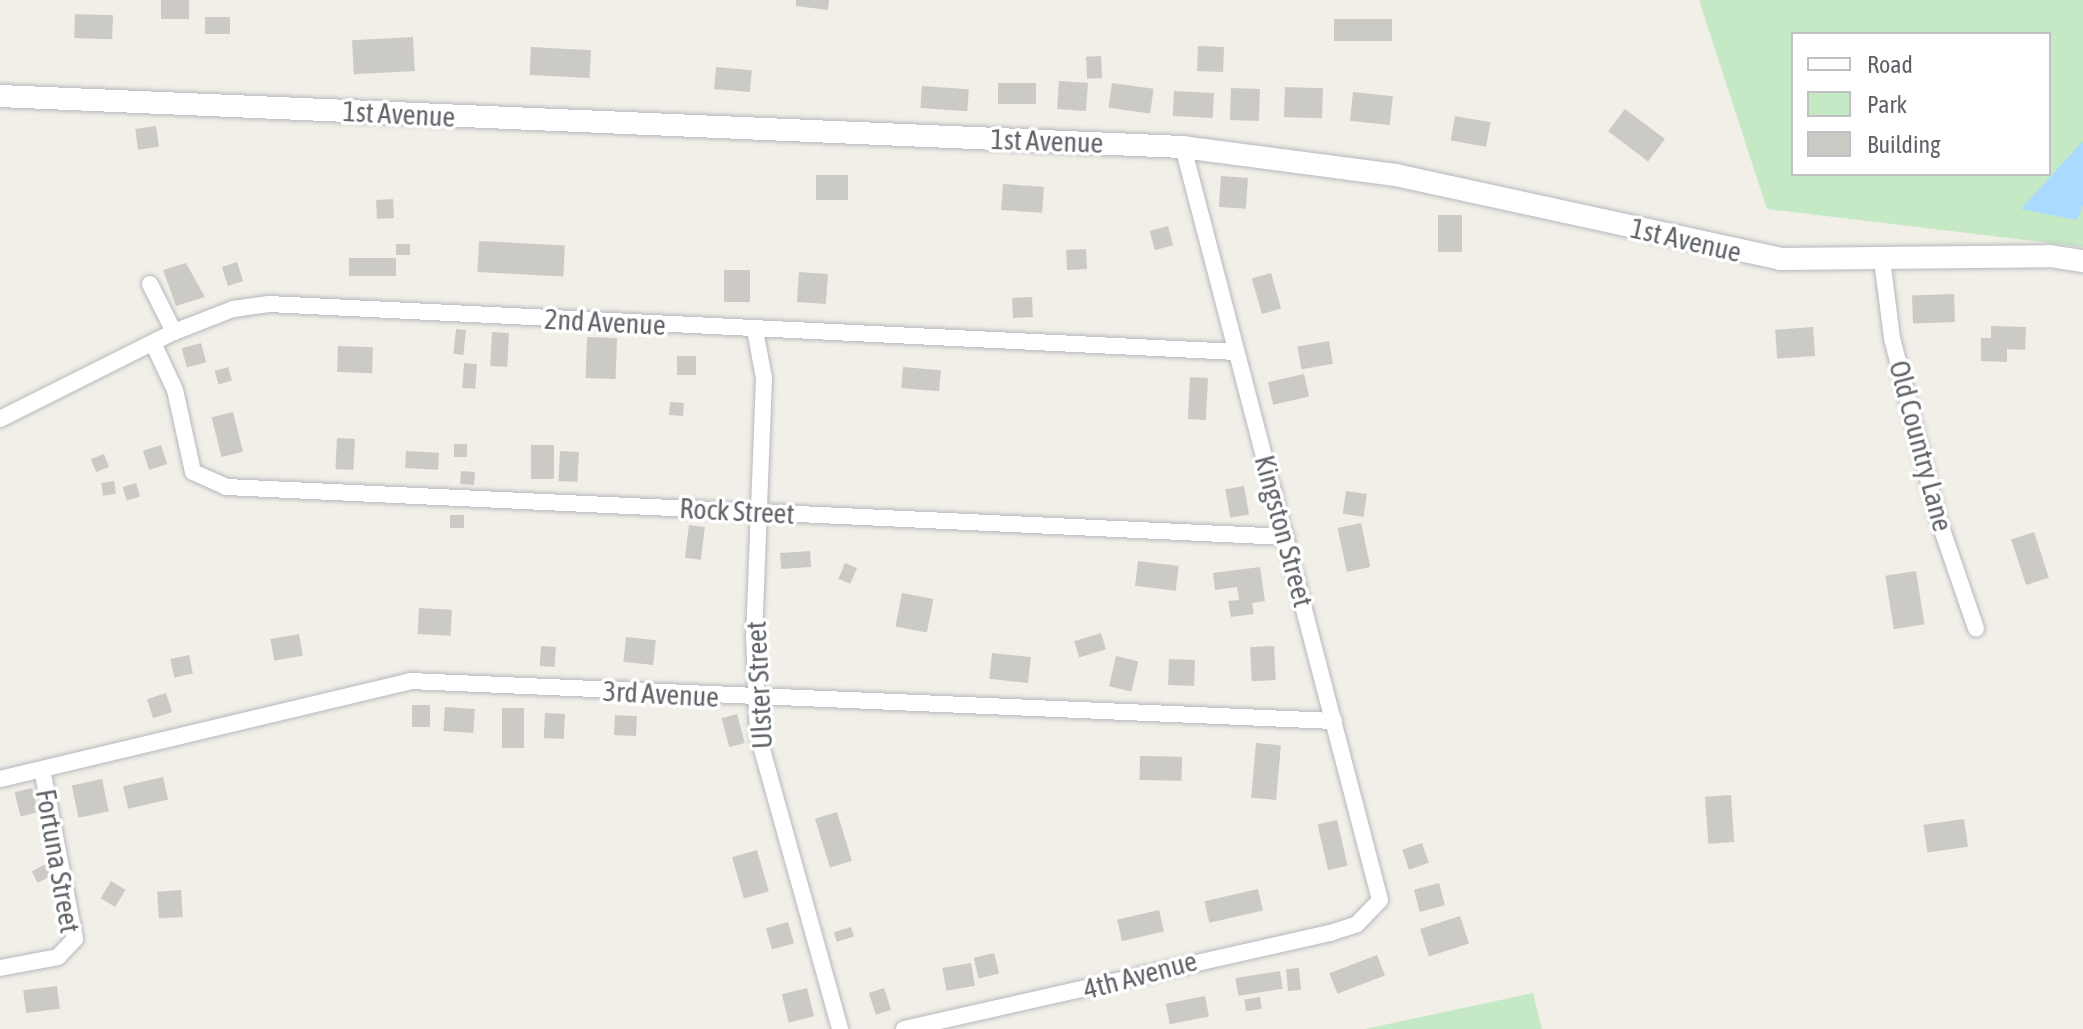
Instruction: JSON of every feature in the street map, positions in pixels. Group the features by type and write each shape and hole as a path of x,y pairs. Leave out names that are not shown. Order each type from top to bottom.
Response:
{"street":[{"name":"1st Avenue","path":"0,96 1183,147 1396,175 1754,255 2083,261"},
{"name":"Kingston Street","path":"1183,147 1235,352 1379,882 1374,913"},
{"name":"Old Country Lane","path":"1882,259 1892,338 1937,515 1976,628"},
{"path":"150,284 174,332"},
{"name":"2nd Avenue","path":"0,419 174,332 233,309 269,304 1235,352"},
{"name":"Ulster Street","path":"755,330 764,378 755,699 763,765 840,1029"},
{"name":"Rock Street","path":"153,343 175,390 193,472 226,487 1286,537"},
{"name":"3rd Avenue","path":"0,779 410,681 755,699 1334,721"},
{"name":"Fortuna Street","path":"0,968 68,951 75,939 42,769"},
{"name":"4th Avenue","path":"904,1029 1330,933 1374,913"}],"green space":[{"path":"1699,0 2083,0 2083,247 1767,209"},
{"path":"1533,993 1542,1029 1365,1029"}],"water":[{"path":"2083,141 2083,205 2077,220 2021,209"}],"building":[{"path":"161,0 189,0 189,19 161,19"},
{"path":"796,0 829,0 828,10 796,6"},
{"path":"75,14 113,15 112,39 74,38"},
{"path":"205,17 230,17 230,34 205,34"},
{"path":"1334,19 1392,19 1392,41 1334,41"},
{"path":"413,37 415,71 354,74 352,40"},
{"path":"1198,46 1224,47 1223,72 1197,71"},
{"path":"531,47 591,50 589,78 530,75"},
{"path":"1101,56 1102,78 1087,79 1086,57"},
{"path":"716,67 752,70 750,92 714,89"},
{"path":"1059,81 1088,83 1086,111 1057,109"},
{"path":"998,83 1036,83 1036,104 998,104"},
{"path":"1112,83 1154,89 1150,114 1109,108"},
{"path":"922,86 969,89 967,111 920,108"},
{"path":"1285,87 1323,88 1322,118 1284,117"},
{"path":"1231,88 1260,89 1259,121 1230,120"},
{"path":"1174,91 1214,93 1213,118 1173,116"},
{"path":"1353,92 1393,96 1390,125 1350,121"},
{"path":"1625,109 1665,139 1648,161 1608,131"},
{"path":"1455,116 1490,122 1486,147 1451,141"},
{"path":"156,126 159,147 138,150 135,129"},
{"path":"816,175 848,175 848,200 816,200"},
{"path":"1221,176 1248,178 1246,209 1219,207"},
{"path":"1003,184 1044,187 1042,213 1001,210"},
{"path":"393,199 394,218 377,219 376,200"},
{"path":"1438,215 1462,215 1462,252 1438,252"},
{"path":"1168,226 1173,245 1155,250 1150,231"},
{"path":"479,241 565,246 563,276 477,272"},
{"path":"396,244 410,244 410,255 396,255"},
{"path":"1086,249 1087,269 1067,270 1066,250"},
{"path":"349,258 396,258 396,276 349,276"},
{"path":"237,262 243,281 228,286 222,267"},
{"path":"186,263 205,297 176,306 163,270"},
{"path":"724,270 750,270 750,302 724,302"},
{"path":"799,272 828,274 826,304 797,302"},
{"path":"1271,273 1281,309 1262,314 1252,279"},
{"path":"1954,294 1955,322 1913,323 1912,295"},
{"path":"1032,297 1033,317 1013,318 1012,298"},
{"path":"1991,326 2026,327 2025,350 2007,349 2007,362 1981,361 1981,338 1991,338"},
{"path":"1813,327 1815,356 1777,359 1775,330"},
{"path":"456,329 466,330 463,355 453,354"},
{"path":"492,332 509,333 507,367 490,366"},
{"path":"587,337 617,338 616,379 586,378"},
{"path":"1329,341 1333,364 1301,369 1297,347"},
{"path":"201,343 206,362 187,367 182,348"},
{"path":"338,346 373,347 372,373 337,372"},
{"path":"677,356 696,356 696,375 677,375"},
{"path":"464,363 477,364 475,389 462,388"},
{"path":"228,367 232,380 219,384 215,371"},
{"path":"903,367 941,370 939,391 901,388"},
{"path":"1304,374 1309,396 1273,405 1268,382"},
{"path":"1190,377 1208,378 1206,420 1188,419"},
{"path":"670,402 684,403 683,416 669,415"},
{"path":"233,412 243,452 222,457 212,417"},
{"path":"337,438 355,439 353,470 335,469"},
{"path":"454,444 467,444 467,457 454,457"},
{"path":"161,445 167,464 149,470 143,451"},
{"path":"531,445 554,445 554,479 531,479"},
{"path":"406,451 439,453 438,470 405,468"},
{"path":"560,451 579,452 577,482 558,481"},
{"path":"104,454 109,467 96,472 91,459"},
{"path":"461,471 475,472 474,485 460,484"},
{"path":"114,481 116,494 103,496 101,483"},
{"path":"136,483 140,496 127,500 123,487"},
{"path":"1244,486 1249,515 1230,518 1225,489"},
{"path":"1346,491 1367,494 1364,517 1343,514"},
{"path":"450,515 464,515 464,528 450,528"},
{"path":"1361,523 1370,567 1347,572 1338,528"},
{"path":"689,525 705,527 701,560 685,558"},
{"path":"2034,532 2049,578 2026,585 2011,539"},
{"path":"810,551 811,567 781,569 780,553"},
{"path":"1138,561 1179,566 1176,591 1135,586"},
{"path":"845,563 857,568 850,584 838,579"},
{"path":"1260,567 1265,601 1252,603 1254,614 1231,617 1228,601 1239,600 1237,587 1215,590 1213,573"},
{"path":"1916,571 1924,624 1894,629 1885,576"},
{"path":"902,593 933,599 927,632 896,626"},
{"path":"419,608 452,610 451,636 418,634"},
{"path":"1101,633 1106,649 1079,657 1074,641"},
{"path":"299,634 303,656 274,661 270,639"},
{"path":"626,637 656,640 653,665 623,662"},
{"path":"541,646 556,647 555,667 540,666"},
{"path":"1274,646 1276,680 1252,681 1250,647"},
{"path":"992,653 1031,657 1028,683 989,679"},
{"path":"189,655 193,674 174,678 170,659"},
{"path":"1116,656 1138,661 1131,691 1109,686"},
{"path":"1169,659 1195,660 1194,686 1168,685"},
{"path":"166,693 172,712 153,718 147,699"},
{"path":"412,705 430,705 430,727 412,727"},
{"path":"445,707 475,709 473,733 443,731"},
{"path":"502,708 524,708 524,748 502,748"},
{"path":"545,713 565,714 564,739 544,738"},
{"path":"737,714 745,743 729,747 722,718"},
{"path":"615,715 637,716 636,736 614,735"},
{"path":"1256,743 1281,745 1276,800 1251,798"},
{"path":"1140,756 1182,757 1182,781 1140,780"},
{"path":"163,777 168,799 128,809 123,786"},
{"path":"102,779 109,811 79,818 72,785"},
{"path":"32,788 38,812 21,817 15,792"},
{"path":"1731,795 1734,842 1708,844 1705,797"},
{"path":"837,812 852,861 830,867 815,819"},
{"path":"1964,819 1968,847 1927,852 1923,825"},
{"path":"1337,820 1348,866 1328,870 1318,824"},
{"path":"1422,843 1429,863 1409,870 1402,850"},
{"path":"757,850 769,891 744,899 732,857"},
{"path":"46,864 52,876 38,883 32,871"},
{"path":"111,881 126,890 115,907 101,898"},
{"path":"1439,883 1445,905 1420,912 1414,890"},
{"path":"1258,889 1263,910 1209,923 1204,901"},
{"path":"181,890 183,917 159,919 157,892"},
{"path":"1159,910 1164,931 1122,941 1117,920"},
{"path":"1460,916 1469,944 1429,957 1420,929"},
{"path":"788,922 794,943 772,949 766,928"},
{"path":"851,927 854,937 837,942 834,932"},
{"path":"994,953 999,973 979,978 974,958"},
{"path":"1377,955 1385,976 1337,994 1329,973"},
{"path":"971,963 975,986 946,991 942,968"},
{"path":"1299,968 1301,990 1288,991 1286,969"},
{"path":"1280,971 1283,989 1238,996 1236,978"},
{"path":"57,986 60,1009 26,1013 23,990"},
{"path":"807,988 814,1016 789,1022 782,994"},
{"path":"884,988 891,1010 876,1015 869,993"},
{"path":"1205,996 1209,1017 1170,1024 1166,1004"},
{"path":"1260,997 1262,1009 1246,1011 1244,1000"}]}
